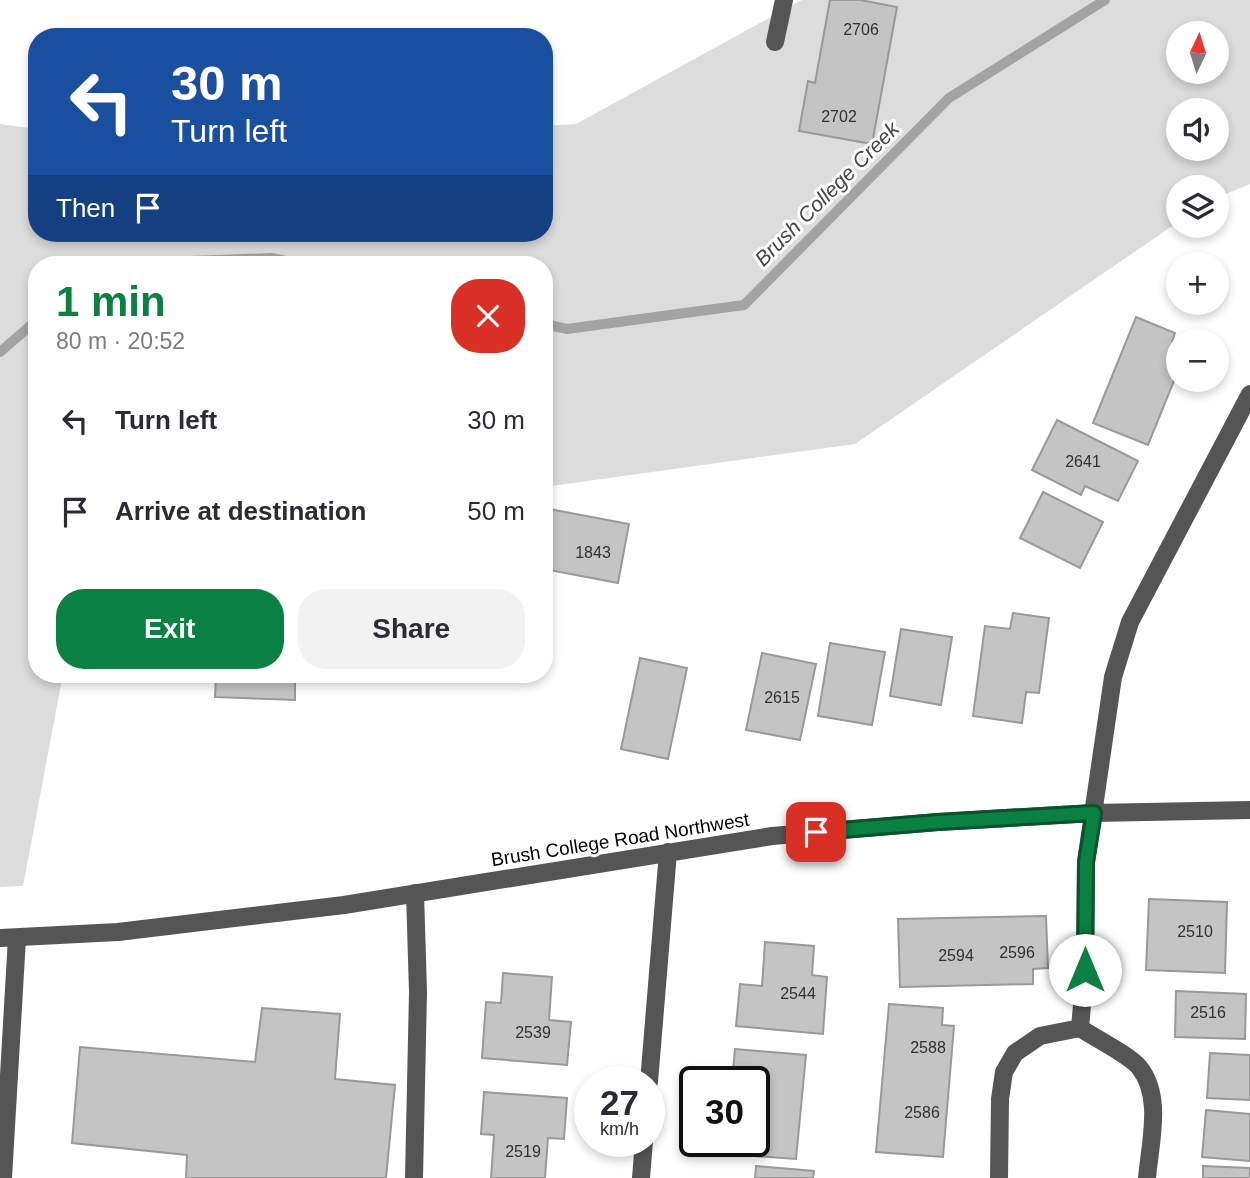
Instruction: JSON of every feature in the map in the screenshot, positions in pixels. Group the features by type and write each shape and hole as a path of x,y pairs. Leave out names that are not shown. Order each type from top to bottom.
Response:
{"street":[{"path":"775,42 783,0"},
{"path":"1080,1028 1085,970 1086,862 1113,677 1130,622 1250,394"},
{"name":"Brush College Road Northwest","path":"8,938 118,932 344,905 784,835 1094,813 1250,810"},
{"path":"650,1066 668,852"},
{"path":"414,1178 418,992 415,893"},
{"path":"3,1178 8,938"},
{"path":"999,1178 1000,1099 1004,1072 1015,1053 1040,1036 1080,1028 1138,1066 1151,1087 1153,1110 1147,1178"},
{"path":"641,1178 643,1157"}],"shaded area":[{"path":"802,0 1250,0 1250,184 1229,193 1229,175 1166,175 1166,230 855,444 553,486 553,256 28,256 28,683 61,683 23,886 0,887 0,124 28,128 28,242 553,242 553,125 576,124"}],"building":[{"path":"830,0 860,0 897,7 872,144 799,131 808,81 815,83"},
{"path":"1136,317 1166,329 1166,392 1169,392 1148,445 1093,423"},
{"path":"1057,420 1138,461 1118,501 1085,486 1081,495 1032,470"},
{"path":"1043,492 1103,522 1080,568 1020,538"},
{"path":"553,510 629,524 618,583 553,571"},
{"path":"1013,613 1049,618 1039,693 1026,692 1022,723 973,716 985,626 1010,629"},
{"path":"901,629 952,637 941,705 890,696"},
{"path":"830,643 885,652 872,725 818,716"},
{"path":"762,653 816,664 800,740 746,730"},
{"path":"640,658 687,668 668,759 621,749"},
{"path":"216,683 295,683 295,700 215,697"},
{"path":"1149,899 1227,902 1225,973 1146,970"},
{"path":"1046,916 1048,968 1033,969 1033,984 900,987 898,919"},
{"path":"765,942 814,946 812,975 827,977 823,1034 736,1026 740,984 762,986"},
{"path":"503,973 552,977 549,1020 571,1022 567,1065 482,1058 486,1002 501,1003"},
{"path":"1176,991 1246,994 1245,1039 1175,1037"},
{"path":"889,1004 943,1008 942,1025 954,1026 943,1157 876,1152"},
{"path":"262,1008 340,1014 335,1079 395,1085 386,1178 186,1178 187,1155 72,1143 80,1047 255,1062"},
{"path":"735,1049 806,1055 796,1159 769,1157 770,1066 733,1066"},
{"path":"1210,1053 1250,1055 1250,1100 1207,1098"},
{"path":"484,1092 567,1098 564,1139 548,1138 545,1178 491,1178 494,1135 481,1134"},
{"path":"1206,1110 1250,1114 1250,1161 1202,1157"},
{"path":"756,1166 814,1171 813,1178 755,1178"},
{"path":"1203,1166 1250,1168 1250,1178 1203,1178"}],"waterway":[{"name":"Brush College Creek","path":"553,326 567,329 744,305 949,98 1105,0"},
{"name":"Brush College Creek","path":"0,352 28,328"}],"route":[{"path":"816,832 1094,813 1086,862 1085,970"}]}
